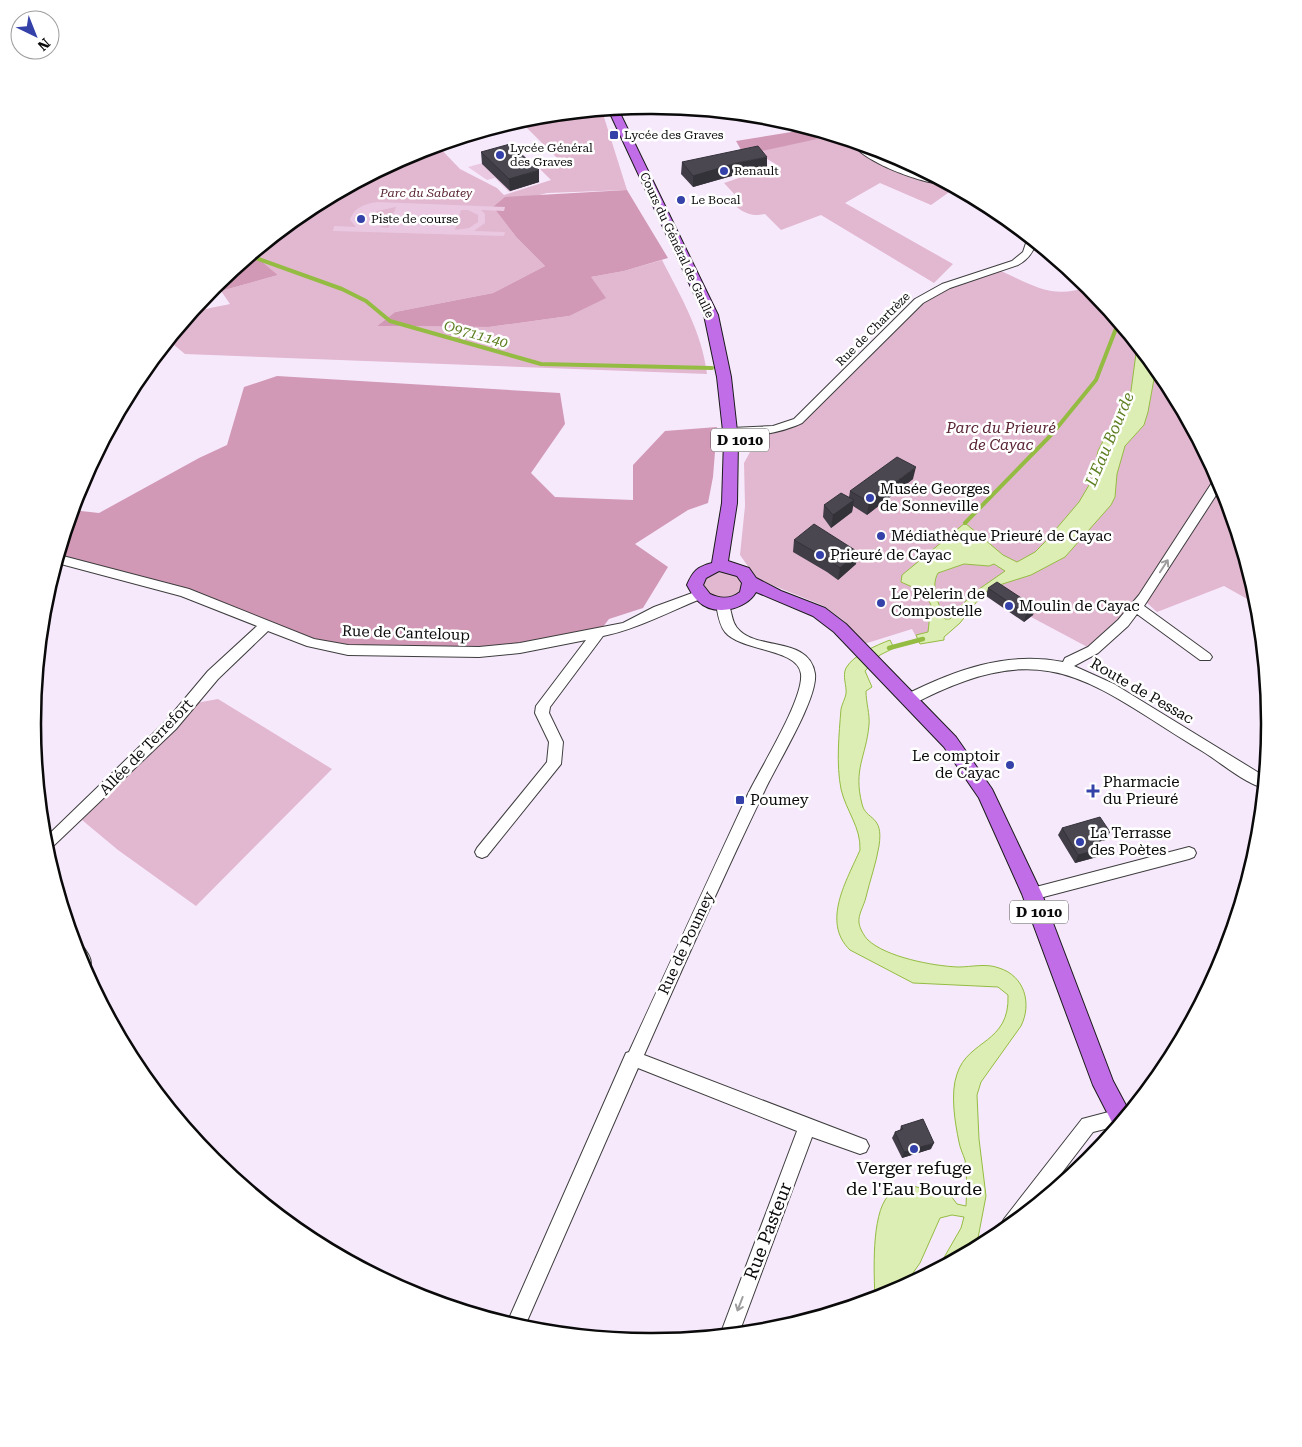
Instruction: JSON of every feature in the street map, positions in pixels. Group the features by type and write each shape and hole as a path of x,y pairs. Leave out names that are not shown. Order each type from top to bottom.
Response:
{"main road":[{"name":"Cours du Général de Gaulle","path":"616,115 725,344 733,380 736,432"},
{"name":"D 1010","path":"719,566 726,537 736,432"},
{"name":"D 1010","path":"736,432 740,496 735,557 737,569"},
{"path":"719,566 737,569 747,577 748,589 736,602 722,604 709,601 699,595 695,585 699,575 704,570 719,566"},
{"name":"D 1010","path":"748,589 797,602 819,612 840,628 950,742 976,778 986,794 1032,894 1104,1084 1119,1114"}],"street":[{"path":"868,154 911,172"},
{"name":"Rue de Chartrèze","path":"736,432 765,432 784,429 798,421 919,302 946,286 1015,263 1025,256 1031,247"},
{"path":"1066,668 1070,660 1093,650 1123,623 1214,489"},
{"name":"Rue de Canteloup","path":"64,560 185,592 312,643 348,650 496,651 636,623 659,610 699,595"},
{"name":"Rue de Poumey","path":"518,1318 632,1058 767,770 794,718 808,684 808,672 796,656 785,650 751,644 736,636 729,628 722,604"},
{"path":"1136,606 1205,657"},
{"name":"Allée de Terrefort","path":"52,839 171,725 213,675 266,625"},
{"path":"482,852 554,764 558,746 555,735 542,713 543,706 598,632"},
{"name":"Route de Pessac","path":"910,699 959,675 1001,664 1038,664 1066,668 1110,689 1258,779"},
{"path":"1032,894 1189,853"},
{"path":"632,1058 806,1127 860,1146"},
{"path":"1027,1203 1088,1125 1115,1119"},
{"name":"Rue Pasteur","path":"731,1328 806,1127"}],"green space":[{"name":"Parc du Sabatey","path":"604,116 627,190 547,193 493,207 517,238 545,266 493,293 395,312 377,326 489,327 569,316 591,277 624,271 662,260 696,329 707,374 185,354 174,345 203,310 230,304 221,291 278,275 258,258 312,217 346,195 418,160 442,151 460,169 497,188 504,195 551,180 540,169 564,165 526,127 571,119"},
{"path":"817,138 847,146 884,160 950,192 931,205 880,183 845,203 953,264 934,283 821,215 781,230 765,214 749,214 740,210 727,199 736,196 724,183 777,165 756,152"},
{"name":"Parc du Prieuré de Cayac","path":"999,270 1042,289 1064,292 1079,289 1082,292 1135,352 1179,419 1198,454 1228,528 1248,599 1224,586 1157,612 1146,602 1093,650 1033,618 991,589 982,595 960,623 944,637 944,640 920,644 912,629 864,644 843,620 824,606 757,579 740,555 745,506 744,463 761,432 784,429 929,294"},
{"path":"721,570 739,576 743,585 739,594 720,598 712,596 703,590 703,581 715,571"},
{"path":"218,699 332,769 196,906 118,850 82,820 176,730 196,703"}],"shaded area":[{"path":"795,131 816,137 817,139 744,155 736,141"},
{"path":"512,155 540,182 509,192 495,178 487,180 468,167"},
{"path":"627,190 668,258 624,271 591,277 606,298 569,316 489,327 377,326 395,312 493,293 545,266 517,238 493,207 505,197"},
{"path":"377,202 505,207 504,211 481,210 485,214 485,223 474,231 505,232 504,236 333,231 334,226 356,227 350,220 354,212 364,205","holes":["396,207 388,228 381,227 372,221 372,216 377,211","461,210 468,210 478,215 478,222 469,228 455,230"]},
{"path":"258,258 278,275 221,291"},
{"path":"277,376 560,393 565,424 531,473 555,497 633,500 633,465 665,431 717,427 713,477 708,503 688,510 635,544 668,567 643,608 609,619 599,632 520,648 326,646 185,592 64,560 80,511 99,513 199,458 227,445 244,387"}],"water":[{"path":"1136,353 1154,379 1144,425 1125,446 1117,474 1115,497 1111,505 1065,557 1031,575 993,587 982,595 960,623 944,637 944,640 920,644 916,635 928,632 931,605 919,590 901,582 902,575 965,523 1003,555 1017,562 1035,552 1079,502 1092,480 1098,451 1130,398","holes":["964,564 989,566 994,564 1005,571 972,594 950,619 945,619 935,590 938,573"]},
{"path":"890,640 894,648 880,655 865,671 872,687 866,691 869,725 859,772 860,792 864,809 877,823 880,836 876,859 859,916 860,928 868,940 876,946 910,960 958,967 989,966 999,968 1015,977 1024,992 1026,1000 1026,1009 1021,1026 981,1082 977,1095 979,1139 986,1196 978,1238 944,1258 961,1228 964,1217 952,1215 940,1218 920,1263 912,1274 875,1290 876,1230 883,1205 888,1196 909,1185 951,1196 957,1204 966,1206 965,1160 959,1144 954,1108 955,1082 962,1063 996,1032 1002,1023 1007,1011 1008,995 998,987 913,983 850,950 842,939 838,927 839,901 843,887 860,850 860,842 856,826 841,789 838,749 841,709 846,694 846,668 854,659"}],"building":[{"path":"510,144 539,170 509,179 481,152"},
{"path":"758,146 767,157 736,163 693,176 682,162"},
{"path":"897,457 916,467 869,502 850,491"},
{"path":"841,493 854,500 833,515 824,505"},
{"path":"814,524 858,552 840,568 794,540"},
{"path":"997,582 1035,607 1026,614 988,588"},
{"name":"La Terrasse des Poètes","path":"1100,817 1110,832 1092,837 1101,849 1078,855 1062,828"},
{"path":"923,1119 934,1143 904,1152 895,1132 903,1129 901,1126"}],"waterway":[{"name":"O9711140","path":"257,259 342,289 366,301 390,321 541,364 712,368"},
{"path":"965,523 1052,434 1096,380 1116,329"},
{"name":"L'Eau Bourde","path":"889,648 923,639"}],"place":[{"name":"Lycée des Graves","path":"614,135"},
{"name":"Lycée Général des Graves","path":"500,155"},
{"name":"Renault","path":"724,171"},
{"name":"Le Bocal","path":"681,200"},
{"name":"Piste de course","path":"361,219"},
{"name":"Musée Georges de Sonneville","path":"870,498"},
{"name":"Médiathèque Prieuré de Cayac","path":"881,536"},
{"name":"Prieuré de Cayac","path":"820,555"},
{"name":"Le Pèlerin de Compostelle","path":"881,603"},
{"name":"Moulin de Cayac","path":"1009,606"},
{"name":"Le comptoir de Cayac","path":"1010,765"},
{"name":"Pharmacie du Prieuré","path":"1093,791"},
{"name":"Poumey","path":"740,800"},
{"name":"La Terrasse des Poètes","path":"1080,842"},
{"name":"Verger refuge de l'Eau Bourde","path":"914,1149"}]}
